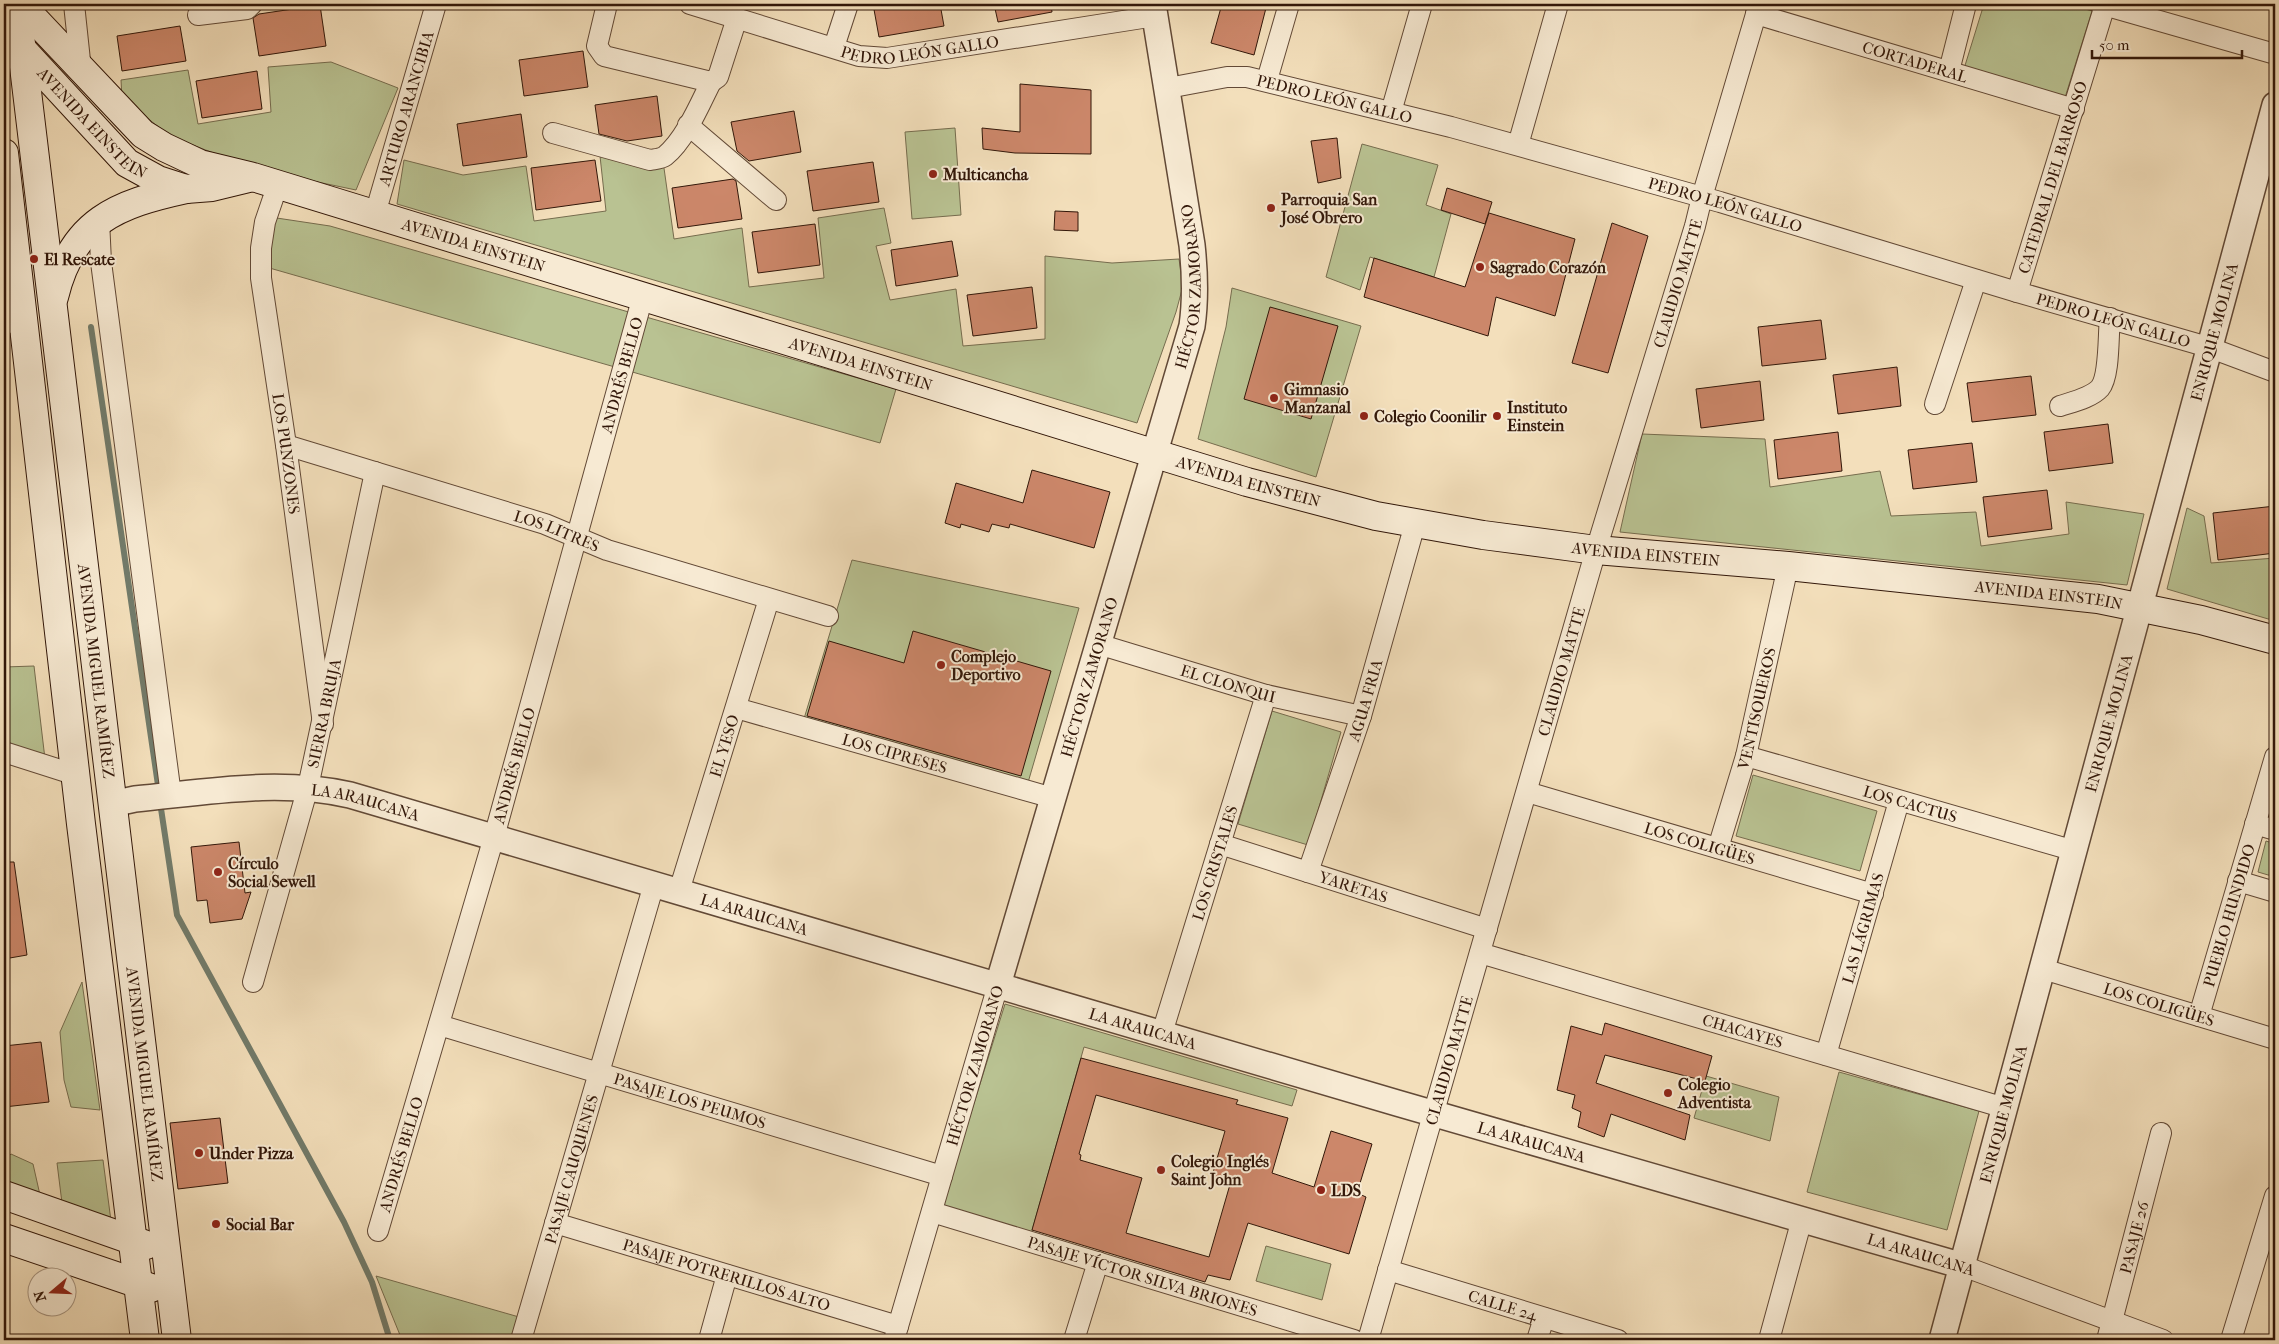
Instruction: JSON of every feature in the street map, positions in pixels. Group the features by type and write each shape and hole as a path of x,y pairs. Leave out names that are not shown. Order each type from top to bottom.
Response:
{"main road":[{"name":"AVENIDA MIGUEL RAMÍREZ","path":"15,4 13,40 52,308 177,1340"},
{"name":"AVENIDA EINSTEIN","path":"20,4 143,134 164,147 200,164 265,180 1247,482 1415,524 1596,550 1788,566 2056,594 2141,607 2275,640"},
{"name":"AVENIDA EINSTEIN","path":"13,40 127,163 158,180 186,190 265,180"},
{"name":"AVENIDA MIGUEL RAMÍREZ","path":"4,153 13,323 76,775 136,1283 145,1340"},
{"path":"52,308 60,274 80,238 99,220 124,206 150,197 186,190"},
{"path":"4,1194 131,1239 166,1254"},
{"path":"4,1238 170,1294"}],"street":[{"path":"74,4 81,70"},
{"path":"198,15 247,9 252,4"},
{"name":"ARTURO ARANCIBIA","path":"375,214 436,4"},
{"path":"607,4 597,46 604,56 712,82"},
{"name":"PEDRO LEÓN GALLO","path":"690,4 859,56 887,58 1154,10"},
{"path":"834,47 848,4"},
{"path":"1267,80 1289,4"},
{"path":"1391,112 1422,4"},
{"path":"1518,145 1558,4"},
{"path":"1949,71 1966,4"},
{"path":"2102,5 2275,54"},
{"name":"CATEDRAL DEL BARROSO","path":"2017,292 2074,109 2102,5"},
{"name":"CORTADERAL","path":"1757,9 2074,109"},
{"name":"CLAUDIO MATTE","path":"1368,1340 1596,550 1695,226 1757,9"},
{"name":"HÉCTOR ZAMORANO","path":"896,1333 1153,453 1192,326 1196,277 1168,88 1154,10"},
{"path":"553,133 650,160 663,158 671,150 688,125 712,82 718,77 738,18"},
{"name":"PEDRO LEÓN GALLO","path":"1168,88 1227,77 1267,80 1518,145 1702,197 1976,280 2208,347 2275,372"},
{"name":"ENRIQUE MOLINA","path":"1942,1340 2141,607 2208,347 2275,105"},
{"path":"688,125 776,200"},
{"name":"LOS PUNZONES","path":"265,180 265,222 261,248 262,278 323,724"},
{"path":"99,220 101,262 159,797"},
{"path":"1935,404 1976,280"},
{"name":"ANDRÉS BELLO","path":"378,1232 494,837 644,296"},
{"path":"2060,406 2090,395 2100,388 2105,378 2110,318"},
{"name":"LOS LITRES","path":"286,445 545,524 607,550 828,616"},
{"name":"SIERRA BRUJA","path":"253,982 308,787 323,724 375,472"},
{"name":"AGUA FRIA","path":"1308,872 1361,716 1415,524"},
{"name":"VENTISOUEROS","path":"1718,848 1746,756 1788,566"},
{"name":"EL YESO","path":"678,891 769,599"},
{"name":"EL CLONQUI","path":"1098,644 1266,695 1361,716"},
{"name":"LOS CRISTALES","path":"1162,1033 1266,695"},
{"name":"LOS CIPRESES","path":"736,708 1053,798"},
{"path":"4,752 76,775"},
{"name":"LOS CACTUS","path":"1746,756 2075,851"},
{"name":"PUEBLO HUNDIDO","path":"2199,1016 2275,757"},
{"name":"LA ARAUCANA","path":"112,804 253,787 308,787 350,796 1963,1266 2163,1340"},
{"name":"LOS COLIGÜES","path":"1527,792 1872,894"},
{"name":"LAS LÁGRIMAS","path":"1826,1055 1900,801"},
{"path":"2255,824 2275,830"},
{"name":"YARETAS","path":"1220,844 1487,929"},
{"path":"2238,881 2275,892"},
{"name":"PASAJE CAUQUENES","path":"520,1340 654,884"},
{"name":"CHACAYES","path":"1480,953 2005,1108"},
{"name":"LOS COLIGÜES","path":"2043,969 2275,1039"},
{"name":"PASAJE LOS PEUMOS","path":"439,1025 942,1176"},
{"name":"PASAJE 26","path":"2107,1340 2162,1133"},
{"path":"2231,1340 2275,1196"},
{"name":"PASAJE VÍCTOR SILVA BRIONES","path":"932,1212 1354,1340"},
{"path":"1769,1340 1802,1219"},
{"name":"PASAJE POTRERILLOS ALTO","path":"555,1223 727,1274 896,1333"},
{"path":"1074,1340 1098,1262"},
{"name":"CALLE 24","path":"1388,1270 1615,1340"},
{"path":"709,1340 727,1274"},
{"path":"1537,1340 1544,1318"}],"green space":[{"path":"1984,4 2069,4 2092,11 2063,104 1963,72"},
{"path":"331,62 398,88 356,190 255,169 172,137 122,99 121,80 188,70 198,124 271,112 268,67"},
{"name":"Multicancha","path":"955,128 961,215 912,219 905,132"},
{"path":"1362,144 1438,165 1426,205 1451,214 1434,277 1370,257 1360,290 1326,277"},
{"path":"662,154 674,239 742,228 749,287 824,278 818,218 884,208 891,243 876,246 890,300 956,289 963,346 1045,339 1045,256 1112,263 1179,259 1183,286 1176,312 1137,423 397,204 404,160 463,175 526,166 534,221 606,211 600,156"},
{"path":"270,217 330,226 896,389 880,443 266,267"},
{"name":"Gimnasio Manzanal","path":"1232,288 1361,326 1316,477 1198,439 1226,327"},
{"path":"1642,434 1765,439 1770,487 1880,471 1891,516 1976,512 1981,546 2069,534 2066,502 2144,514 2127,585 1620,532"},
{"path":"2187,508 2204,516 2211,563 2275,558 2275,621 2167,589"},
{"name":"Complejo Deportivo","path":"852,560 1079,608 1027,786 803,722"},
{"path":"34,666 45,759 4,745 4,667"},
{"path":"1272,711 1341,732 1308,845 1238,824"},
{"path":"1753,775 1877,811 1860,871 1736,836"},
{"path":"2266,841 2275,844 2275,877 2258,872"},
{"path":"82,982 100,1110 71,1107 64,1080 60,1032"},
{"path":"1005,1004 1297,1090 1292,1106 1084,1047 1031,1234 941,1209"},
{"path":"1839,1072 1979,1111 1947,1230 1807,1192"},
{"path":"1706,1076 1779,1097 1770,1141 1694,1118"},
{"path":"11,1154 33,1164 40,1195 4,1182 4,1161"},
{"path":"103,1160 111,1221 62,1203 57,1163"},
{"path":"1266,1246 1331,1264 1322,1300 1256,1281"},
{"path":"376,1276 519,1317 513,1340 402,1340"}],"building":[{"path":"873,4 940,4 944,26 879,37"},
{"path":"994,4 1051,4 1052,12 998,22"},
{"path":"1222,4 1267,4 1254,55 1211,43"},
{"path":"320,5 326,46 259,56 253,18 259,14"},
{"path":"180,26 186,61 122,71 117,36"},
{"path":"583,51 588,87 524,96 519,60"},
{"path":"257,71 262,109 202,118 196,81"},
{"path":"1020,84 1091,90 1091,154 1015,153 983,149 982,128 1020,132"},
{"path":"657,96 662,136 627,141 599,134 595,105"},
{"path":"794,111 801,152 749,161 737,151 731,122"},
{"path":"521,114 527,157 463,166 457,124"},
{"path":"1337,138 1341,178 1318,183 1311,141"},
{"path":"595,160 601,201 536,210 531,168"},
{"path":"873,162 879,202 813,211 807,171"},
{"path":"733,179 736,181 742,219 678,228 672,188"},
{"path":"1447,188 1492,202 1485,224 1441,210"},
{"path":"1055,211 1078,212 1078,231 1054,230"},
{"path":"1489,213 1575,239 1555,316 1496,297 1488,336 1364,297 1374,258 1465,287"},
{"path":"1612,223 1648,236 1608,373 1572,363"},
{"path":"815,224 820,265 758,273 752,232"},
{"path":"952,241 958,276 896,286 891,250"},
{"path":"1032,287 1037,328 973,336 967,295"},
{"path":"1270,307 1338,326 1311,419 1244,399"},
{"path":"1821,320 1826,359 1762,366 1758,327"},
{"path":"1897,367 1901,406 1838,414 1833,375"},
{"path":"2031,376 2036,415 1972,422 1967,383"},
{"path":"1760,381 1764,420 1701,428 1696,389"},
{"path":"2108,424 2113,463 2049,471 2044,432"},
{"path":"1838,432 1842,471 1778,479 1774,440"},
{"path":"1972,443 1977,482 1913,489 1908,450"},
{"path":"1032,470 1110,492 1094,548 1010,524 1009,528 992,524 989,532 961,524 960,528 945,523 956,483 1023,503"},
{"path":"2047,490 2052,529 1988,537 1983,497"},
{"path":"2275,506 2275,553 2218,560 2213,513"},
{"path":"913,631 1051,671 1021,776 807,716 829,641 904,663"},
{"name":"Círculo Social Sewell","path":"239,842 245,893 251,892 242,919 210,923 207,900 197,901 191,847"},
{"path":"4,862 14,862 27,955 4,959"},
{"path":"1605,1023 1712,1056 1705,1081 1605,1055 1596,1083 1690,1115 1685,1140 1611,1114 1604,1137 1578,1127 1581,1112 1572,1108 1575,1095 1557,1090 1571,1026 1602,1035"},
{"path":"41,1042 49,1102 4,1107 4,1046"},
{"path":"1081,1058 1238,1100 1236,1104 1288,1118 1272,1173 1314,1187 1331,1131 1372,1144 1357,1193 1366,1197 1349,1254 1248,1223 1230,1280 1208,1275 1205,1282 1032,1230","holes":["1096,1095 1225,1131 1212,1176 1231,1181 1209,1257 1126,1233 1142,1178 1080,1160 1081,1155 1079,1154"]},
{"name":"Under Pizza","path":"220,1118 228,1183 178,1189 170,1123"}],"waterway":[{"path":"91,327 159,792"},
{"path":"160,802 177,915 344,1222 372,1282 390,1340"}],"place":[{"name":"Multicancha","path":"933,174"},
{"name":"Parroquia San José Obrero","path":"1271,208"},
{"name":"El Rescate","path":"34,259"},
{"name":"Sagrado Corazón","path":"1480,267"},
{"name":"Gimnasio Manzanal","path":"1274,398"},
{"name":"Colegio Coonilir","path":"1364,416"},
{"name":"Instituto Einstein","path":"1497,416"},
{"name":"Complejo Deportivo","path":"941,665"},
{"name":"Círculo Social Sewell","path":"218,872"},
{"name":"Colegio Adventista","path":"1668,1093"},
{"name":"Under Pizza","path":"199,1153"},
{"name":"Colegio Inglés Saint John","path":"1161,1170"},
{"name":"LDS","path":"1321,1190"},
{"name":"Social Bar","path":"216,1224"}]}
